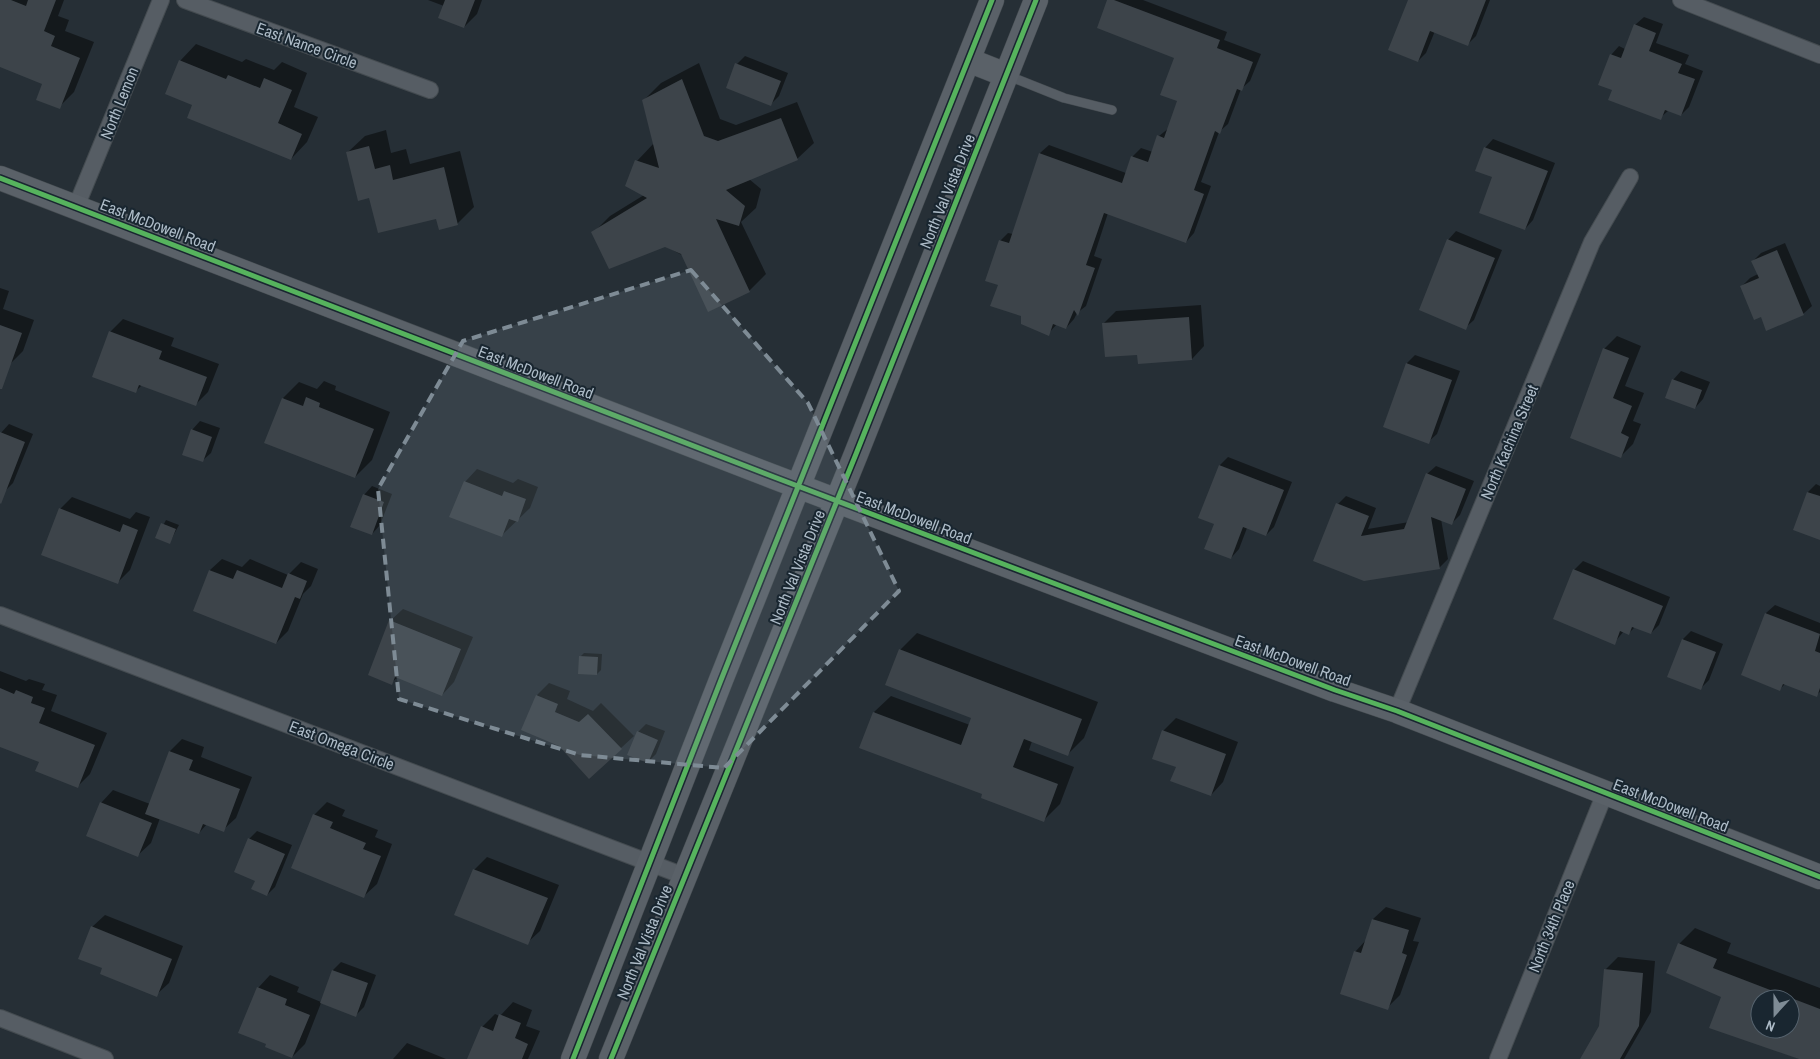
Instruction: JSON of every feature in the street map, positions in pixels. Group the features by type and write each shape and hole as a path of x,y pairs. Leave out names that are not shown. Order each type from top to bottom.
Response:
{"main road":[{"name":"North Val Vista Drive","path":"574,1059 798,486 992,0"},
{"name":"North Val Vista Drive","path":"611,1059 837,501 1036,0"},
{"path":"968,60 1006,74"},
{"name":"East McDowell Road","path":"0,178 837,501 1335,690 1397,711 1820,877"}],"street":[{"name":"North Lemon","path":"76,207 161,0"},
{"name":"East Nance Circle","path":"185,0 430,90"},
{"path":"1681,0 1820,55"},
{"name":"North Kachina Street","path":"1397,711 1592,242 1630,177"},
{"name":"East Omega Circle","path":"0,615 684,876"},
{"name":"North 34th Place","path":"1498,1059 1605,793"},
{"path":"0,1018 105,1059"}],"lane":[{"path":"1006,74 1064,98 1112,110"}],"highlighted area":[{"path":"691,270 808,403 899,591 724,768 580,755 399,699 378,489 463,341"}],"building":[{"path":"0,0 11,0 26,6 28,0 56,0 44,31 55,36 51,46 80,58 60,109 36,100 42,84 0,67"},
{"path":"445,0 475,0 464,28 438,18"},
{"path":"1107,0 1114,0 1220,40 1217,48 1253,62 1242,91 1237,89 1220,134 1215,131 1194,190 1204,194 1186,243 1104,213 1086,265 1095,268 1078,316 1074,310 1066,329 1053,324 1049,336 1021,324 1021,316 990,306 998,285 985,281 999,240 1009,243 1039,153 1122,183 1131,156 1148,162 1157,135 1164,138 1177,101 1160,95 1174,58 1097,28"},
{"path":"1408,0 1486,0 1468,46 1430,31 1418,62 1388,50"},
{"path":"1634,24 1656,33 1649,51 1682,64 1678,73 1695,79 1681,116 1665,110 1661,120 1608,100 1612,90 1598,85 1610,54 1621,58"},
{"path":"179,60 226,79 228,75 260,88 264,78 292,90 278,123 302,134 291,160 187,118 192,105 165,94"},
{"path":"735,63 781,81 771,106 726,88"},
{"path":"682,79 704,136 718,141 781,118 798,160 726,190 745,206 739,226 716,219 750,292 708,312 681,254 665,247 609,269 591,232 647,198 625,186 635,160 659,168 642,100"},
{"path":"369,146 375,169 390,165 393,180 444,167 458,225 439,230 436,219 378,233 369,198 358,201 346,152"},
{"path":"1484,147 1548,171 1525,230 1479,213 1492,177 1475,171"},
{"path":"1447,239 1495,258 1466,330 1419,310"},
{"path":"1777,250 1804,315 1766,331 1761,317 1754,320 1740,286 1759,278 1751,261"},
{"path":"1189,317 1192,360 1138,364 1137,355 1105,357 1102,323"},
{"path":"0,325 22,333 2,389 0,389"},
{"path":"109,331 162,351 159,359 207,377 196,406 139,385 136,393 92,377"},
{"path":"1603,348 1629,358 1613,398 1632,406 1621,433 1629,437 1621,458 1570,438"},
{"path":"1406,363 1452,380 1429,444 1383,427"},
{"path":"1672,379 1702,390 1695,409 1665,398"},
{"path":"306,397 320,403 319,407 374,429 355,478 264,443 282,398 303,406"},
{"path":"191,429 212,437 203,462 182,455"},
{"path":"0,432 25,442 1,504 0,503"},
{"path":"1219,465 1284,490 1266,536 1243,527 1231,559 1204,549 1214,524 1198,518"},
{"path":"1426,473 1466,489 1452,525 1431,517 1440,569 1364,581 1313,561 1336,503 1369,516 1361,536 1404,529"},
{"path":"464,481 502,496 504,491 526,499 518,522 509,519 502,537 449,517"},
{"path":"1807,492 1820,496 1820,540 1793,530"},
{"path":"363,494 384,502 372,535 350,527"},
{"path":"59,508 120,532 123,524 138,530 118,584 41,555"},
{"path":"161,523 176,529 170,544 155,538"},
{"path":"1573,569 1663,606 1651,634 1632,627 1629,635 1620,631 1615,645 1553,619"},
{"path":"209,570 233,579 237,570 282,588 288,573 307,581 300,599 295,597 276,644 193,611"},
{"path":"1765,613 1820,634 1815,651 1820,653 1820,688 1817,697 1783,684 1780,691 1741,675"},
{"path":"389,620 461,649 442,696 395,677 392,685 368,675"},
{"path":"1682,639 1716,652 1701,690 1667,677"},
{"path":"899,649 1082,719 1068,756 1024,739 1013,767 1058,784 1044,822 981,798 982,794 859,748 873,712 961,745 971,718 885,685"},
{"path":"579,656 598,657 597,675 578,674"},
{"path":"0,688 14,694 16,690 33,697 31,703 45,708 39,723 95,745 78,788 35,771 39,762 0,747"},
{"path":"536,695 558,704 555,712 579,722 588,714 622,749 589,779 559,746 521,730"},
{"path":"1162,730 1226,754 1211,796 1170,781 1176,767 1152,759"},
{"path":"637,731 658,740 648,763 627,755"},
{"path":"169,751 193,760 189,770 240,789 224,832 203,824 199,834 145,814"},
{"path":"100,802 152,823 138,857 86,836"},
{"path":"313,814 333,822 330,828 366,843 363,849 381,856 364,898 291,868"},
{"path":"248,838 285,854 267,896 251,889 255,881 234,872"},
{"path":"473,869 548,898 528,945 454,915"},
{"path":"1372,919 1409,930 1402,953 1407,955 1388,1010 1340,994 1354,951 1361,953"},
{"path":"91,926 172,959 157,997 100,974 102,968 78,959"},
{"path":"1678,943 1717,959 1713,968 1768,989 1750,989 1750,1039 1800,1039 1800,1001 1820,1009 1820,1059 1799,1059 1709,1028 1721,997 1666,973"},
{"path":"1604,969 1643,973 1639,1026 1620,1059 1580,1059 1599,1026"},
{"path":"332,970 368,983 356,1017 320,1003"},
{"path":"257,987 287,999 285,1005 310,1015 292,1058 265,1047 266,1044 238,1033"},
{"path":"499,1014 521,1023 515,1038 528,1044 522,1059 467,1059 481,1026 493,1031"}],"cycle path":[{"path":"573,1059 721,680 992,0"},
{"path":"611,1059 856,454 1036,0"},
{"path":"0,178 774,477 1335,690 1397,711 1820,877"}]}
